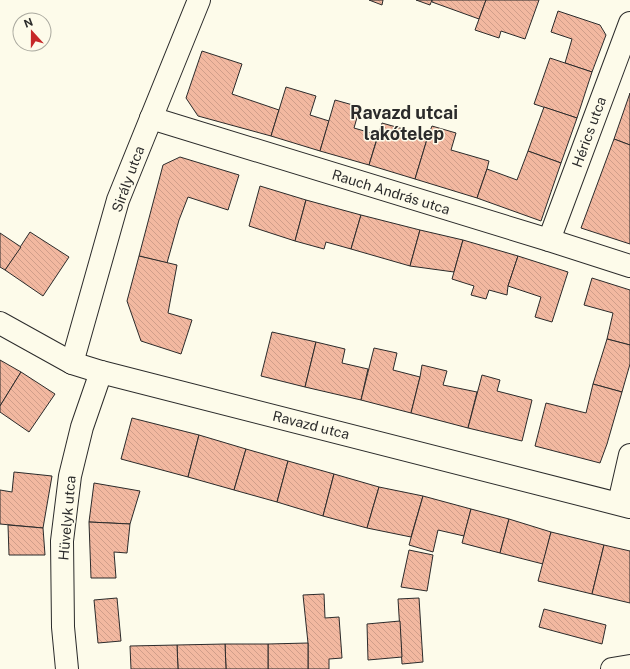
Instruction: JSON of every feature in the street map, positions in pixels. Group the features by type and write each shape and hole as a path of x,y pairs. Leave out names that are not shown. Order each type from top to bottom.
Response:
{"street":[{"name":"Sirály utca","path":"72,363 118,200 199,0"},
{"name":"Hérics utca","path":"549,240 630,23"},
{"name":"Rauch András utca","path":"151,118 630,266"},
{"name":"Ravazd utca","path":"0,323 72,363 101,372 624,505"},
{"name":"Hüvelyk utca","path":"67,669 63,628 62,541 70,476 82,427 101,372"},
{"path":"624,505 630,455"},
{"path":"612,669 630,666"}],"building":[{"path":"369,0 383,0 382,5"},
{"path":"416,0 432,0 430,5"},
{"path":"432,0 486,0 479,19 432,2"},
{"path":"486,0 539,0 525,39 501,31 499,38 475,30"},
{"path":"558,11 600,25 606,35 592,72 565,63 572,39 551,32"},
{"path":"202,51 242,64 232,94 279,110 271,136 198,116 186,98"},
{"path":"550,58 592,72 577,118 534,104"},
{"path":"286,87 316,96 310,115 329,121 320,151 271,136"},
{"path":"630,93 630,145 614,139"},
{"path":"335,100 360,107 354,128 378,135 369,165 320,151"},
{"path":"544,107 577,118 561,163 528,151"},
{"path":"382,123 428,136 415,179 369,165"},
{"path":"432,126 456,133 451,150 489,161 477,198 415,179"},
{"path":"614,139 630,145 630,244 581,228"},
{"path":"528,151 561,163 541,221 477,198 487,169 517,180"},
{"path":"180,157 239,175 228,210 188,197 179,220 167,263 139,256 163,165"},
{"path":"260,186 306,200 295,241 249,226"},
{"path":"306,200 361,215 351,249 326,242 324,249 295,241"},
{"path":"361,215 420,230 410,266 351,249"},
{"path":"420,230 463,240 454,272 410,266"},
{"path":"30,232 69,257 43,296 5,270"},
{"path":"0,233 21,247 5,270 0,267"},
{"path":"463,240 518,256 508,286 507,295 489,290 486,299 471,295 474,286 452,279"},
{"path":"139,256 177,265 168,313 192,320 181,354 141,341 127,301"},
{"path":"518,256 568,272 552,322 535,317 541,297 508,286"},
{"path":"592,278 630,290 630,345 607,339 613,313 584,305"},
{"path":"272,332 316,342 305,387 261,376"},
{"path":"607,339 630,345 630,364 622,392 593,384"},
{"path":"316,342 345,349 342,363 368,369 361,400 305,387"},
{"path":"374,348 397,353 393,370 420,377 411,413 361,400"},
{"path":"0,360 21,372 0,406"},
{"path":"422,365 447,371 443,385 477,392 468,428 411,413"},
{"path":"21,372 55,394 29,432 0,412 0,406"},
{"path":"482,375 500,380 497,391 532,400 522,441 468,428"},
{"path":"593,384 622,392 600,463 535,446 546,403 586,413"},
{"path":"132,418 199,435 188,477 121,459"},
{"path":"199,435 246,449 234,490 188,477"},
{"path":"246,449 288,461 277,502 234,490"},
{"path":"288,461 334,474 323,516 277,502"},
{"path":"14,472 52,476 43,528 0,524 0,490 12,492"},
{"path":"334,474 379,487 367,528 323,516"},
{"path":"94,483 140,491 130,524 89,522"},
{"path":"379,487 423,496 411,537 367,528"},
{"path":"423,496 471,509 464,536 438,530 433,552 409,545"},
{"path":"471,509 509,519 500,553 462,543"},
{"path":"509,519 551,532 543,564 500,553"},
{"path":"89,522 130,524 127,553 114,552 116,578 91,578"},
{"path":"8,525 43,528 45,555 9,555"},
{"path":"551,532 604,545 592,594 538,581"},
{"path":"604,545 630,551 630,603 592,594"},
{"path":"409,550 433,555 427,591 401,587"},
{"path":"324,594 325,618 339,617 342,658 329,659 329,669 308,669 308,643 303,595"},
{"path":"117,598 121,641 98,643 94,600"},
{"path":"419,598 423,662 402,664 398,599"},
{"path":"544,609 606,625 602,644 539,627"},
{"path":"400,621 402,657 368,660 367,624"},
{"path":"308,643 308,669 268,669 268,644"},
{"path":"225,644 268,644 268,669 226,669"},
{"path":"225,644 226,669 178,669 177,645"},
{"path":"177,645 178,669 131,669 130,646"}],"district":[{"name":"Ravazd utcai lakótelep","path":"404,122"}]}
